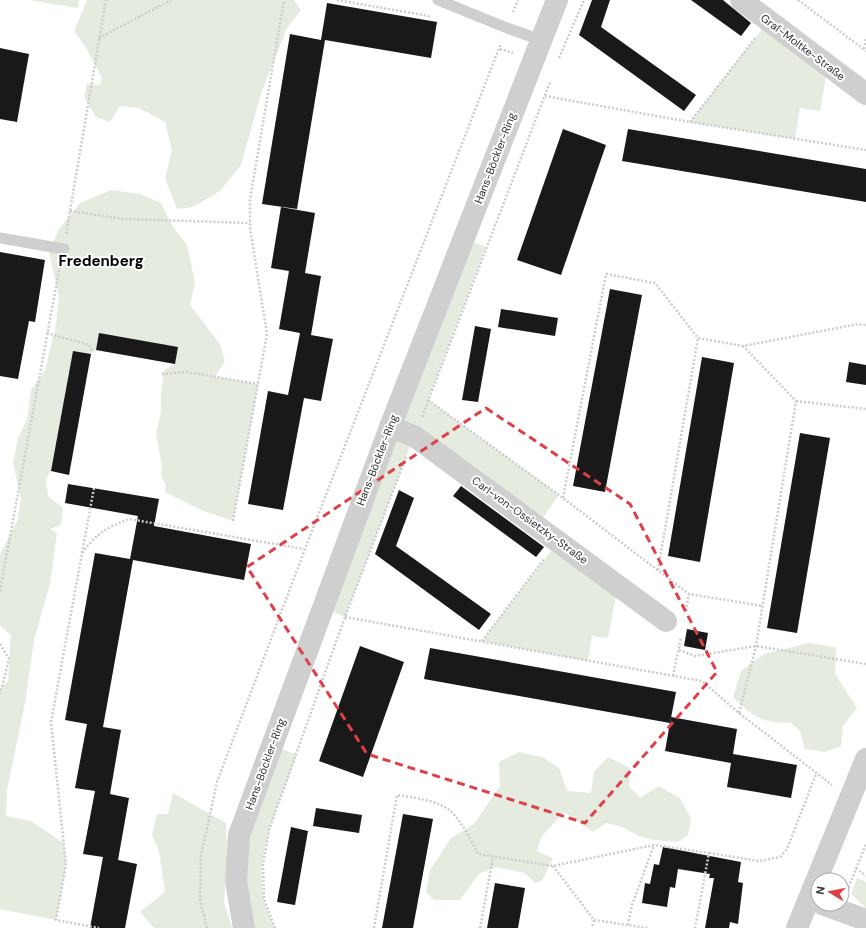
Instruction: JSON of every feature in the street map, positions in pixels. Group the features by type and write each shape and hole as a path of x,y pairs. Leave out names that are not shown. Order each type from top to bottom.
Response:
{"street":[{"name":"Hans-Böckler-Ring","path":"244,928 236,881 239,836 390,427 557,0"},
{"name":"Graf-Moltke-Straße","path":"741,0 866,94"},
{"name":"Carl-von-Ossietzky-Straße","path":"390,427 414,436 666,621"},
{"path":"826,872 852,793 866,759"},
{"path":"797,928 810,910"},
{"path":"844,912 866,920"}],"lane":[{"path":"434,4 541,40"},
{"path":"0,238 64,249"}],"path":[{"path":"0,589 64,249 106,0"},
{"path":"99,39 171,0"},
{"path":"233,521 267,334 250,223 250,199 284,0"},
{"path":"337,0 429,16 434,4"},
{"path":"207,928 200,900 201,856 217,782 305,548 518,0"},
{"path":"558,62 584,0"},
{"path":"798,0 865,50"},
{"path":"690,122 769,20"},
{"path":"865,50 866,38"},
{"path":"275,928 264,899 263,865 269,830 345,617 553,76"},
{"path":"545,96 690,122 866,150"},
{"path":"70,212 124,219 250,223"},
{"path":"563,498 606,274 655,283 698,338 743,346 858,324 866,324"},
{"path":"47,333 89,345 93,352"},
{"path":"658,570 698,338"},
{"path":"743,346 796,401 866,409"},
{"path":"162,374 186,372 258,384"},
{"path":"428,400 563,498 689,594 763,606"},
{"path":"739,713 756,646 796,401"},
{"path":"94,488 51,722 66,865 56,920 99,928"},
{"path":"82,553 96,535 129,519 305,548"},
{"path":"482,641 558,542"},
{"path":"345,617 702,681 739,713 816,774 829,783 852,793"},
{"path":"0,644 9,659 0,694"},
{"path":"679,650 695,656 756,646 866,664"},
{"path":"374,928 397,795 431,800 449,808 464,828 478,854 493,857 553,866 654,845 759,861 780,857 788,849 816,774"},
{"path":"850,883 866,844"},
{"path":"628,925 632,905 654,845"},
{"path":"695,928 709,853"},
{"path":"480,928 493,857"},
{"path":"553,866 594,920 648,928"},
{"path":"856,868 866,876"},
{"path":"592,928 594,920"}],"highlighted area":[{"path":"486,408 630,504 717,672 585,823 367,754 247,567"}],"shaded area":[{"path":"29,0 79,0 78,8"},
{"path":"87,0 294,0 301,10 287,28 261,94 241,165 220,191 193,207 177,209 165,179 172,150 165,122 139,108 120,106 110,122 96,117 84,97 87,84 100,85 102,78 85,46 74,31"},
{"path":"769,20 828,65 820,111 800,108 795,139 690,122"},
{"path":"111,190 140,194 161,203 173,227 187,245 195,282 190,305 220,344 225,361 215,377 258,384 233,521 201,510 165,492 166,485 161,477 162,465 156,435 161,411 161,393 164,370 175,364 96,350 91,354 73,351 51,471 46,479 48,496 63,508 61,525 50,529 57,533 50,584 34,640 25,703 7,790 6,816 31,821 64,843 66,865 56,920 0,909 0,689 8,681 11,635 0,626 0,555 18,519 21,498 13,463 18,438 27,420 31,390 45,370 56,325 59,297 49,252 59,229 80,203"},
{"path":"463,238 486,247 428,400 559,495 537,526 414,436 345,617 322,607"},
{"path":"558,542 618,586 608,638 592,636 588,661 482,641"},
{"path":"809,643 836,647 835,674 857,708 843,726 841,746 825,752 805,749 800,731 791,723 758,718 733,697 741,671 764,654"},
{"path":"272,745 297,755 277,807 266,844 263,862 262,881 264,899 275,928 244,928 236,881"},
{"path":"519,752 542,757 559,768 567,791 591,793 594,772 608,757 630,768 629,786 640,798 659,786 680,798 691,819 688,835 678,842 654,840 639,836 622,827 606,823 593,832 564,812 541,837 537,851 553,858 542,881 535,883 525,873 496,867 479,874 460,900 434,900 426,892 430,870 451,838 474,824 500,786 499,762"},
{"path":"173,793 226,823 227,860 224,902 232,928 154,928 140,912 165,892 159,852 152,835 157,814 168,814"},
{"path":"857,878 866,882 866,908 851,894"}],"building":[{"path":"592,0 610,0 601,27 696,95 684,111 579,35"},
{"path":"691,0 723,0 751,23 741,36"},
{"path":"327,3 437,22 431,58 325,40 297,209 262,204 290,34 321,40"},
{"path":"0,48 29,54 17,122 0,119"},
{"path":"563,129 606,145 561,275 517,260"},
{"path":"628,129 866,169 866,202 622,161"},
{"path":"281,207 315,213 305,273 321,276 311,335 333,339 321,401 304,398 283,510 248,504 268,391 288,395 300,333 279,329 289,271 271,268"},
{"path":"0,252 45,260 35,322 29,321 18,379 0,376"},
{"path":"610,289 642,295 605,492 573,486"},
{"path":"501,309 558,318 555,336 498,327"},
{"path":"475,326 491,329 478,402 462,400"},
{"path":"99,333 178,347 175,364 96,350"},
{"path":"73,351 91,354 69,475 51,471"},
{"path":"702,357 734,363 700,562 668,556"},
{"path":"849,362 866,365 866,385 846,382"},
{"path":"800,433 830,438 797,633 767,628"},
{"path":"68,484 159,499 154,526 251,544 244,580 133,560 103,727 121,730 110,794 129,798 118,860 137,864 125,928 90,928 103,857 83,854 95,791 75,788 87,724 65,720 95,553 130,559 138,516 65,503"},
{"path":"461,486 544,547 536,557 453,496"},
{"path":"399,490 414,498 396,546 491,614 479,630 375,554"},
{"path":"687,629 708,633 705,650 684,646"},
{"path":"360,646 404,662 363,777 319,761"},
{"path":"430,648 676,692 670,723 424,679"},
{"path":"671,717 737,729 733,754 797,765 791,798 727,787 731,763 665,751"},
{"path":"316,808 362,815 359,833 313,826"},
{"path":"403,814 433,819 413,928 382,928"},
{"path":"291,827 308,831 295,905 277,902"},
{"path":"663,847 741,862 738,882 743,883 738,924 730,922 729,928 705,928 714,878 709,878 710,874 678,869 675,888 670,887 667,907 642,903 645,883 650,884 654,864 659,865"},
{"path":"495,883 525,888 518,928 487,928"}],"district":[{"name":"Fredenberg","path":"101,261"}]}
